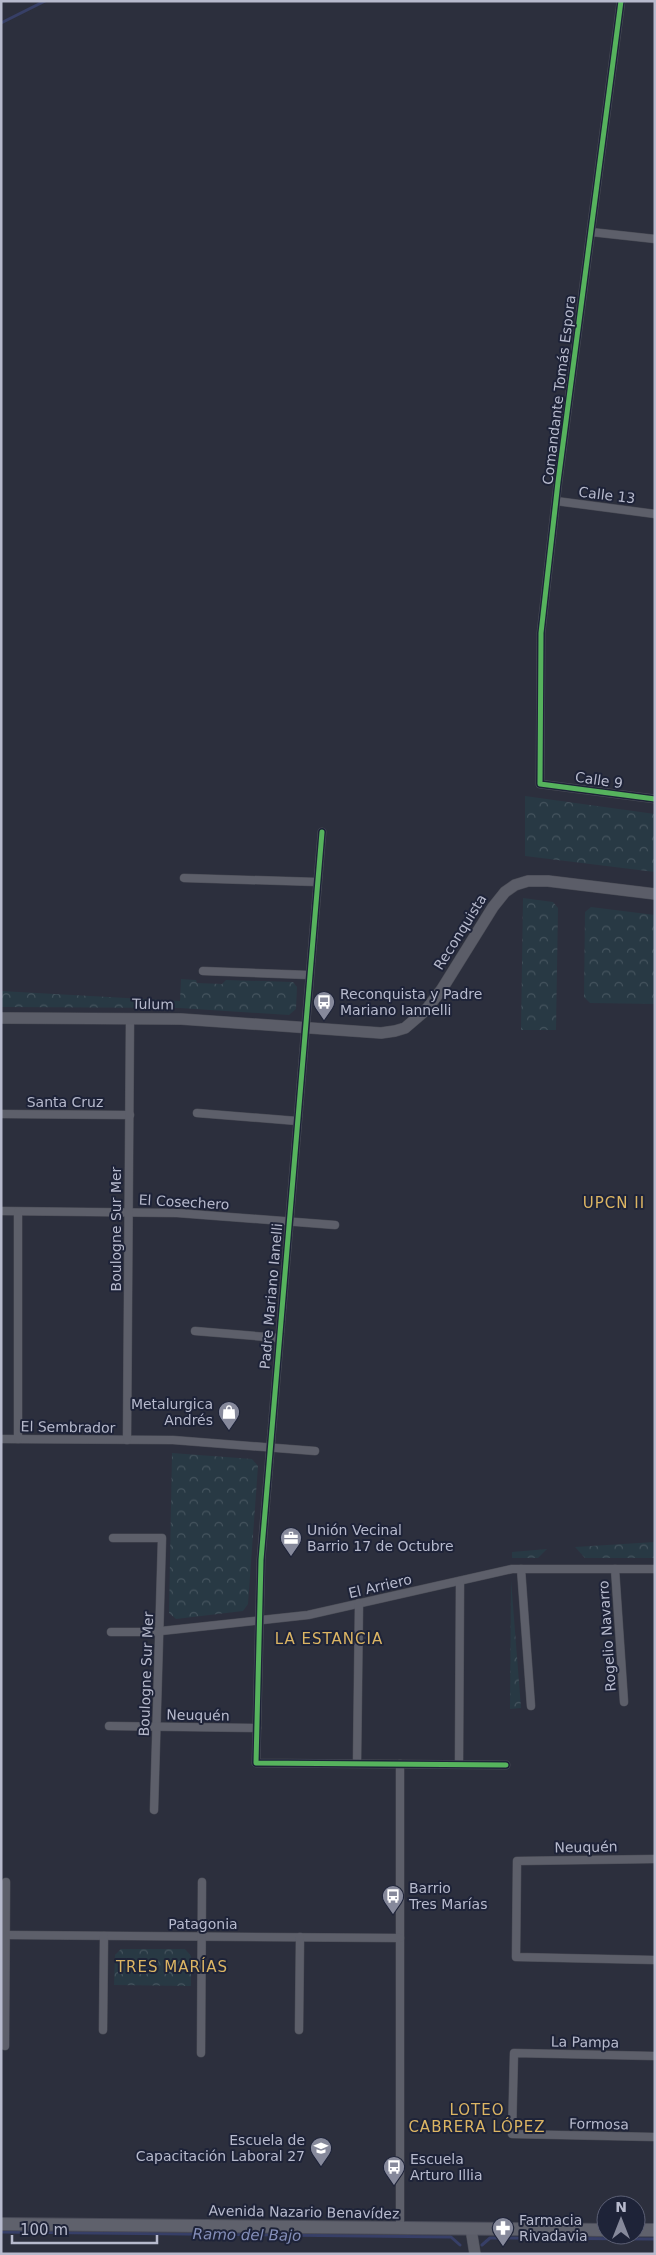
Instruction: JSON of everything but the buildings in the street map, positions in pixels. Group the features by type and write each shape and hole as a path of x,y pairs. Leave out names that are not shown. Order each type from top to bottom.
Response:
{"main road":[{"name":"Avenida Nazario Benavídez","path":"1,2224 596,2230"}],"street":[{"name":"Comandante Tomás Espora","path":"540,784 541,633 556,501 621,1"},
{"path":"591,232 655,239"},
{"name":"Calle 13","path":"556,501 655,514"},
{"name":"Calle 9","path":"540,784 655,799"},
{"name":"Padre Mariano Ianelli","path":"322,832 261,1560 256,1763 357,1763"},
{"path":"184,878 318,882"},
{"name":"Reconquista","path":"305,1028 381,1033 395,1031 409,1025 438,995 499,898 515,884 548,880 655,894"},
{"path":"203,972 310,975"},
{"name":"Tulum","path":"1,1018 181,1019 305,1028"},
{"name":"Boulogne Sur Mer","path":"127,1440 130,1019"},
{"path":"197,1113 297,1121"},
{"name":"Santa Cruz","path":"1,1114 130,1115"},
{"name":"El Cosechero","path":"1,1211 177,1213 334,1225"},
{"path":"18,1212 18,1439"},
{"path":"195,1331 279,1338"},
{"name":"El Sembrador","path":"1,1439 173,1440 315,1450"},
{"name":"Boulogne Sur Mer","path":"113,1538 162,1538 154,1810"},
{"name":"El Arriero","path":"111,1632 159,1631 308,1615 512,1569 655,1570"},
{"path":"522,1569 531,1706"},
{"name":"Rogelio Navarro","path":"615,1569 624,1702"},
{"path":"459,1764 460,1580"},
{"path":"359,1603 357,1763 506,1765"},
{"name":"Neuquén","path":"109,1726 257,1728"},
{"path":"400,1764 400,2228"},
{"name":"Neuquén","path":"655,1859 517,1861 516,1956 655,1960"},
{"path":"5,2046 6,1882"},
{"path":"201,2053 202,1882"},
{"name":"Patagonia","path":"6,1935 400,1938"},
{"path":"103,2030 104,1936"},
{"path":"299,2030 300,1937"},
{"name":"La Pampa","path":"512,2134 514,2053 655,2056"},
{"name":"Formosa","path":"512,2134 655,2137"},
{"path":"471,2229 475,2254"}],"green space":[{"path":"525,796 655,814 655,872 525,856"},
{"path":"523,898 553,902 558,908 556,1030 521,1030"},
{"path":"591,907 655,915 655,1004 590,1003 584,997 585,912"},
{"path":"181,979 196,980 197,983 222,984 226,980 293,982 297,987 296,1009 289,1015 180,1008 1,1007 1,991 180,1001"},
{"path":"172,1453 252,1459 258,1466 248,1604 243,1611 176,1619 169,1613"},
{"path":"655,1542 655,1558 585,1558 575,1547"},
{"path":"547,1549 538,1558 512,1558 512,1552"},
{"path":"511,1580 521,1708 510,1709"},
{"path":"121,1949 185,1949 191,1956 191,1986 114,1985 115,1955"}],"waterway":[{"path":"1,23 45,1"},
{"name":"Ramo del Bajo","path":"1,2232 451,2237 460,2245"},
{"name":"Ramo del Bajo","path":"482,2245 490,2238 655,2239"}],"cycle path":[{"path":"621,1 558,482 541,633 540,784 655,799"},
{"path":"322,832 261,1560 256,1763 506,1765"}],"place":[{"name":"Reconquista y Padre Mariano Iannelli","path":"324,1021"},
{"name":"Metalurgica Andrés","path":"229,1431"},
{"name":"Unión Vecinal Barrio 17 de Octubre","path":"291,1557"},
{"name":"Barrio Tres Marías","path":"393,1915"},
{"name":"Escuela de Capacitación Laboral 27","path":"321,2167"},
{"name":"Escuela Arturo Illia","path":"394,2186"},
{"name":"Farmacia Rivadavia","path":"503,2247"}],"district":[{"name":"UPCN II","path":"614,1203"},
{"name":"LA ESTANCIA","path":"329,1639"},
{"name":"TRES MARÍAS","path":"172,1967"},
{"name":"LOTEO CABRERA LÓPEZ","path":"477,2118"}]}
